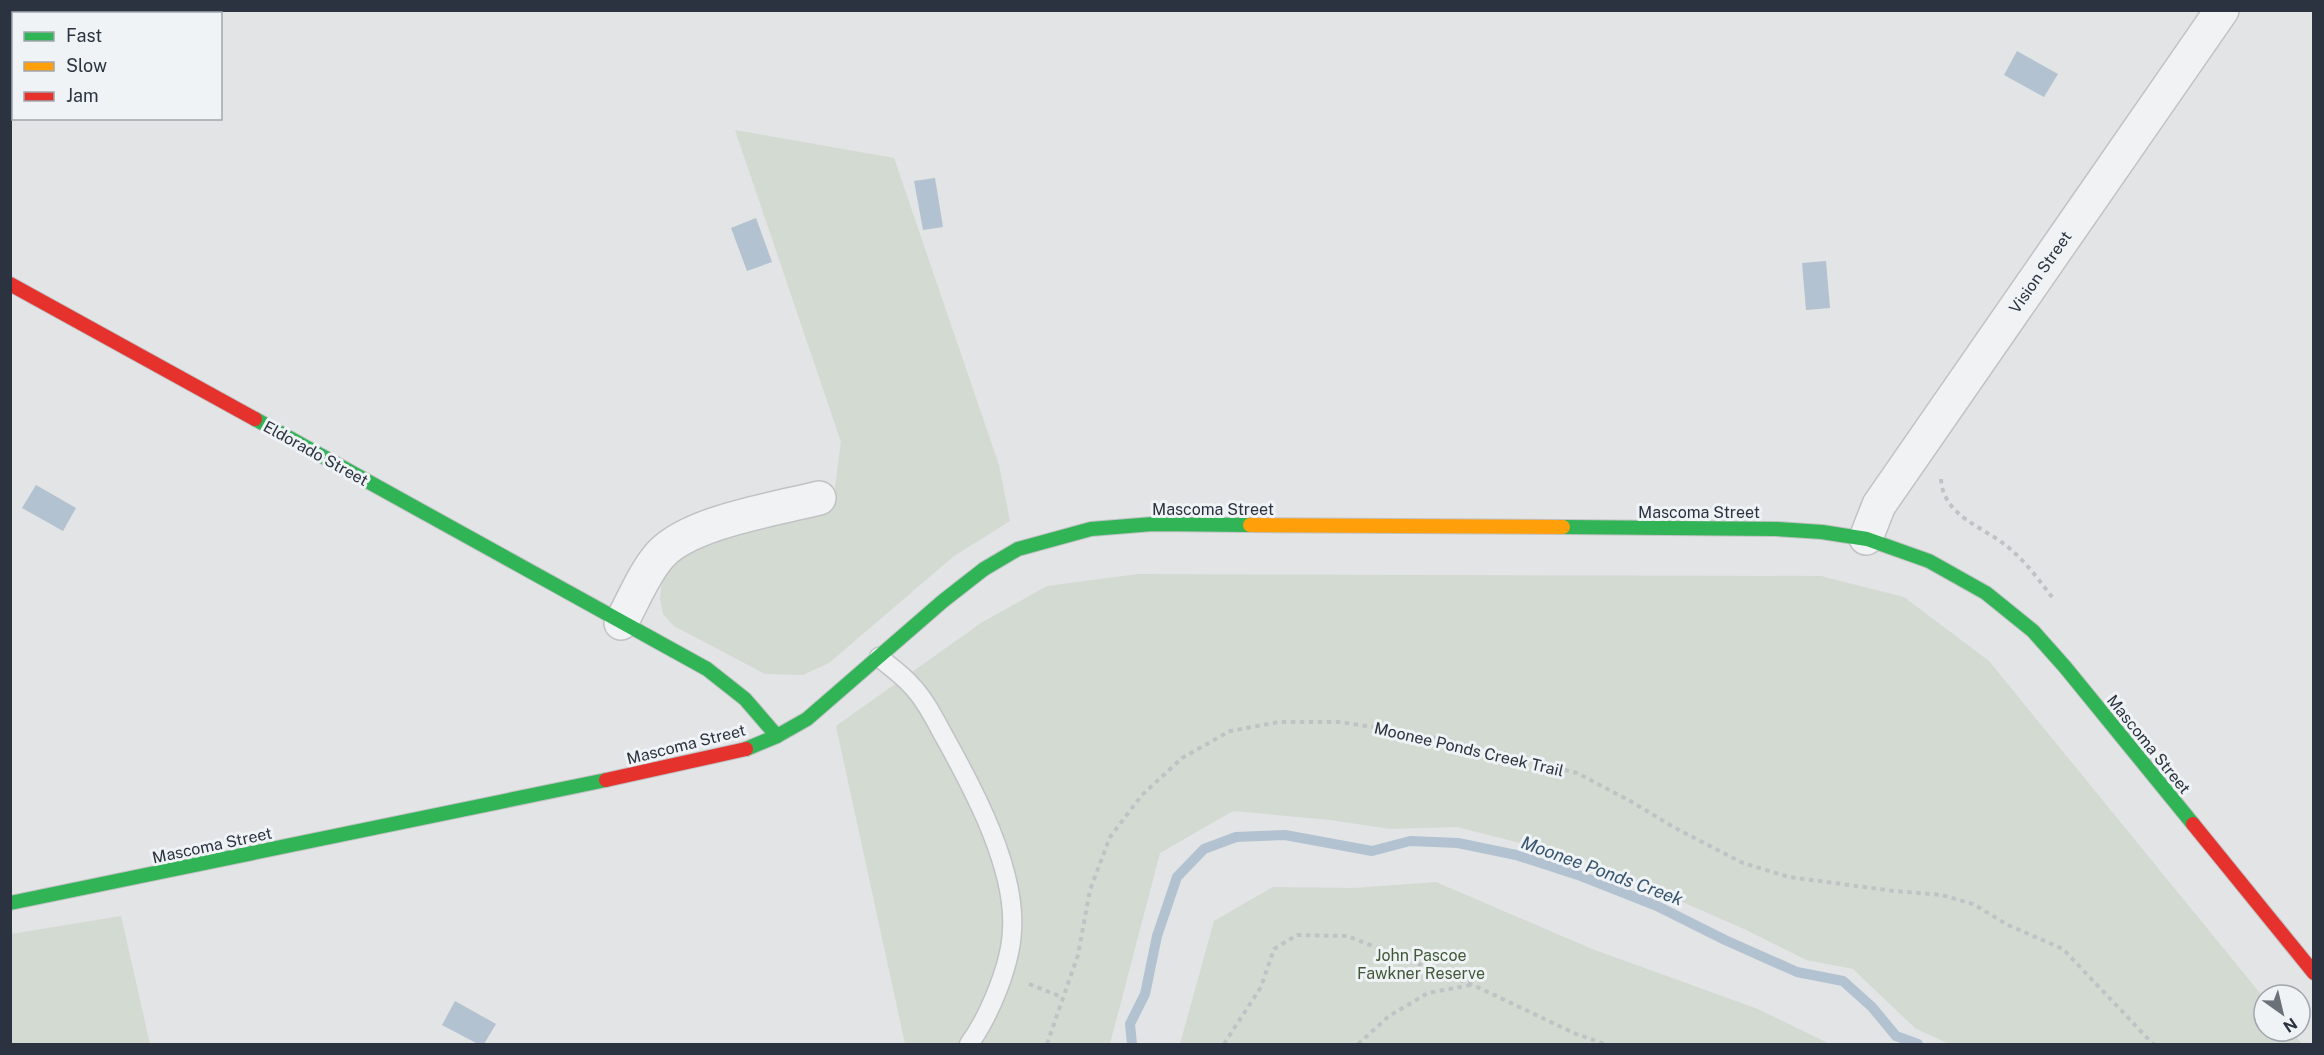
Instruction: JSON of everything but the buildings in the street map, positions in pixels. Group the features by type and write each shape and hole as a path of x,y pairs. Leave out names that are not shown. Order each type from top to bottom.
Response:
{"main road":[{"name":"Eldorado Street","path":"10,284 730,683 747,698 777,736"},
{"name":"Mascoma Street","path":"10,903 741,751 777,736 807,719 943,601 984,569 1018,549 1091,529 1165,524 1776,529 1866,538 1916,555 1958,575 1984,591 2023,621 2065,667 2313,973"}],"street":[{"name":"Vision Street","path":"1866,538 1879,505 2222,10"},
{"path":"621,623 651,567 661,554 679,539 705,527 819,498"}],"lane":[{"path":"879,657 910,684 929,709 956,757 990,827 1009,886 1012,930 1000,987 969,1044"}],"path":[{"name":"Moonee Ponds Creek Trail","path":"1047,1044 1078,954 1090,890 1110,837 1142,795 1182,758 1230,731 1280,722 1340,722 1413,733 1503,753 1577,773 1743,863 1789,877 1942,895 1973,904 2008,925 2063,949 2152,1044"},
{"path":"1224,1044 1261,987 1274,949 1297,935 1347,936 1473,985 1576,1034 1605,1044"},
{"path":"1003,975 1062,997"},
{"path":"1358,1044 1389,1016 1428,993 1473,985"}],"green space":[{"path":"735,130 894,158 999,465 1010,521 954,556 829,663 803,675 765,674 674,626 663,614 660,599 662,579 673,560 721,538 832,509 841,442"},
{"path":"1138,574 1821,576 1904,597 1989,661 2252,983 2252,1043 2302,1044 1949,1044 1915,1028 1853,969 1806,960 1744,929 1584,859 1457,827 1390,829 1330,820 1233,811 1160,853 1110,1044 905,1044 836,726 981,623 1047,586"},
{"name":"John Pascoe Fawkner Reserve","path":"1436,882 1592,949 1758,1009 1830,1044 1180,1044 1214,921 1273,887 1354,888"},
{"path":"121,916 150,1044 11,1044 11,934"}],"water":[{"path":"2017,51 2058,74 2044,97 2004,75"},
{"path":"935,178 943,227 923,230 914,181"},
{"path":"756,218 772,262 747,271 731,228"},
{"path":"1826,261 1830,308 1806,310 1802,263"},
{"path":"36,485 76,508 63,531 22,508"},
{"path":"455,1001 496,1024 484,1044 478,1044 442,1025"}],"waterway":[{"name":"Moonee Ponds Creek","path":"1132,1044 1130,1024 1145,994 1157,936 1177,877 1204,849 1236,837 1285,835 1372,851 1410,841 1458,843 1516,855 1581,876 1657,906 1797,972 1843,981 1872,1007 1896,1036 1918,1044"}],"traffic: fast":[{"path":"255,419 707,669 745,699 777,736"},
{"path":"746,749 777,736 807,719 943,601 984,569 1018,549 1091,529 1153,524 1250,525"},
{"path":"1563,527 1776,529 1822,532 1867,539 1929,561 1986,593 2033,631 2193,824"},
{"path":"10,903 606,780"}],"traffic: slow":[{"path":"1250,525 1563,527"}],"traffic: jam":[{"path":"10,284 255,419"},
{"path":"606,780 746,749"},
{"path":"2193,824 2314,973"}]}
